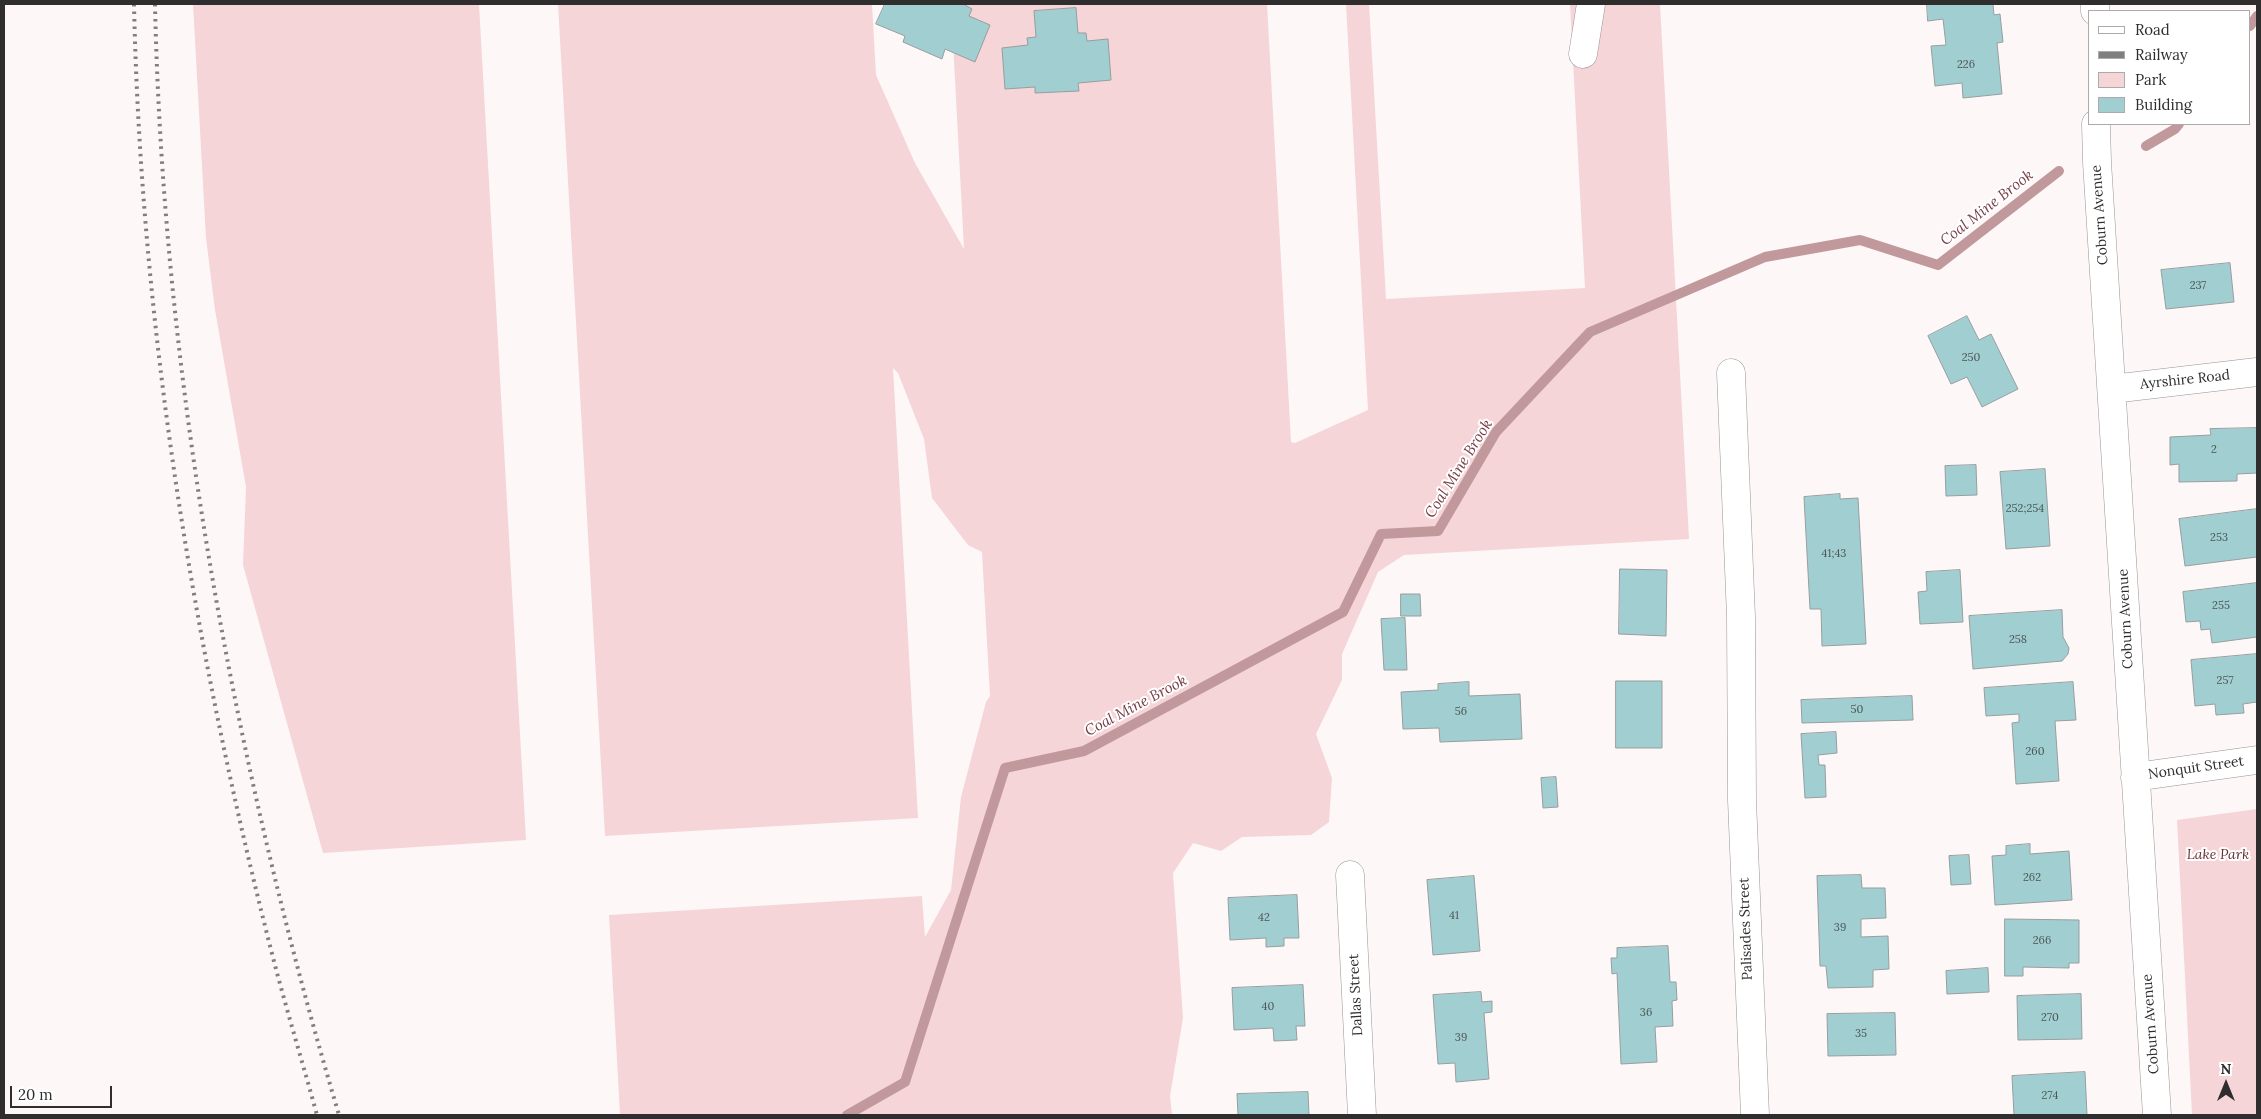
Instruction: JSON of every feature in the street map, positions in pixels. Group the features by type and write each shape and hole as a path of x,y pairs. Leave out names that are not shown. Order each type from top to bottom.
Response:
{"street":[{"path":"1583,54 1591,4"},
{"name":"Coburn Avenue","path":"2096,125 2157,1115"},
{"name":"Ayrshire Road","path":"2112,388 2257,372"},
{"name":"Palisades Street","path":"1731,373 1741,617 1742,742 1749,1010 1755,1115"},
{"name":"Nonquit Street","path":"2135,777 2257,760"},
{"name":"Dallas Street","path":"1350,875 1362,1115"}],"green space":[{"path":"193,4 479,4 526,840 323,853 243,565 246,487 215,310 206,238"},
{"path":"558,4 872,4 876,75 915,163 964,249 951,4 1267,4 1291,442 1295,443 1368,410 1346,4 1369,4 1386,299 1585,288 1570,4 1660,4 1689,539 1404,555 1378,572 1342,654 1342,680 1316,734 1332,778 1329,822 1311,835 1242,837 1221,851 1193,843 1173,873 1183,1018 1170,1096 1172,1115 620,1115 609,915 922,896 925,937 951,890 961,797 986,702 990,696 982,552 968,545 932,498 924,439 898,373 893,368 918,818 605,836"},
{"name":"Lake Park","path":"2257,809 2257,1115 2192,1115 2177,820"}],"building":[{"path":"885,4 963,4 972,9 969,16 990,25 975,62 945,49 942,59 903,42 905,36 876,24"},
{"path":"1927,4 1993,4 1994,15 2000,14 2003,42 1997,43 2002,94 1963,98 1962,83 1935,86 1931,46 1946,45 1943,19 1928,21"},
{"path":"1076,8 1078,33 1086,33 1087,41 1108,39 1111,80 1078,83 1079,91 1035,93 1035,87 1005,89 1002,48 1028,45 1027,38 1036,37 1034,11"},
{"path":"2230,263 2234,302 2166,309 2161,270"},
{"path":"1967,316 1979,340 1991,334 2018,389 1982,407 1967,377 1951,384 1928,336"},
{"path":"2257,428 2257,473 2237,474 2237,481 2179,482 2179,464 2170,465 2170,437 2211,435 2210,429"},
{"path":"1976,465 1977,495 1946,496 1945,466"},
{"path":"2045,469 2050,546 2006,549 2000,472"},
{"path":"1840,494 1840,499 1858,498 1866,644 1822,646 1821,609 1810,609 1804,497"},
{"path":"2257,509 2257,557 2185,566 2179,519"},
{"path":"1620,569 1667,570 1666,636 1619,634"},
{"path":"1960,570 1963,622 1920,624 1918,592 1927,591 1926,572"},
{"path":"2257,583 2257,637 2212,643 2210,629 2201,630 2200,621 2186,622 2183,592"},
{"path":"1401,594 1420,594 1421,616 1401,616"},
{"path":"2062,610 2063,637 2069,648 2068,654 2062,661 1973,669 1969,616"},
{"path":"1405,618 1407,670 1384,670 1381,619"},
{"path":"2257,654 2257,702 2243,704 2244,713 2216,715 2215,704 2195,706 2191,660"},
{"path":"1616,681 1662,681 1662,748 1616,748"},
{"path":"1469,682 1469,696 1520,694 1522,739 1440,742 1439,728 1403,729 1401,692 1438,690 1438,684"},
{"path":"2073,682 2076,720 2055,721 2059,781 2016,784 2012,723 2019,722 2019,714 1986,716 1984,688"},
{"path":"1912,696 1913,720 1802,723 1801,700"},
{"path":"1836,732 1837,753 1818,755 1819,765 1825,765 1826,797 1805,798 1801,734"},
{"path":"1556,777 1558,807 1543,808 1541,778"},
{"path":"2030,844 2030,854 2069,851 2072,900 1995,905 1992,856 2006,855 2006,846"},
{"path":"1969,855 1971,884 1951,885 1949,856"},
{"path":"1861,875 1862,888 1885,888 1886,918 1861,919 1861,937 1888,936 1889,969 1873,970 1873,987 1828,988 1826,966 1820,966 1817,876"},
{"path":"1474,876 1480,951 1433,955 1427,880"},
{"path":"1297,895 1299,938 1284,938 1284,946 1266,947 1266,938 1230,940 1228,898"},
{"path":"2005,919 2079,920 2079,963 2069,963 2069,968 2023,967 2023,976 2005,976"},
{"path":"1668,946 1670,982 1676,982 1677,1000 1672,1001 1673,1026 1655,1027 1657,1062 1621,1064 1617,973 1612,974 1611,958 1617,958 1617,948"},
{"path":"1988,968 1989,992 1947,994 1946,971"},
{"path":"1303,985 1305,1026 1296,1026 1297,1040 1274,1041 1273,1028 1234,1030 1232,988"},
{"path":"1481,992 1482,1002 1492,1001 1492,1012 1484,1013 1489,1079 1456,1082 1455,1063 1438,1064 1433,995"},
{"path":"2081,994 2082,1039 2018,1040 2017,996"},
{"path":"1895,1013 1896,1055 1828,1056 1827,1014"},
{"path":"2085,1072 2087,1115 2014,1115 2012,1076"},
{"path":"1308,1092 1309,1115 1238,1115 1237,1094"}],"waterway":[{"name":"Coal Mine Brook","path":"2251,25 2257,16"},
{"name":"Coal Mine Brook","path":"2146,146 2175,129 2178,125"},
{"name":"Coal Mine Brook","path":"847,1115 905,1082 1005,768 1084,751 1343,612 1381,534 1438,531 1496,432 1590,332 1765,257 1860,240 1938,265 2059,171"}],"railway":[{"path":"134,4 139,126 148,249 177,493 221,735 277,973 317,1115"},
{"path":"155,4 161,144 172,284 189,425 210,566 236,705 267,844 301,980 339,1115"}]}
